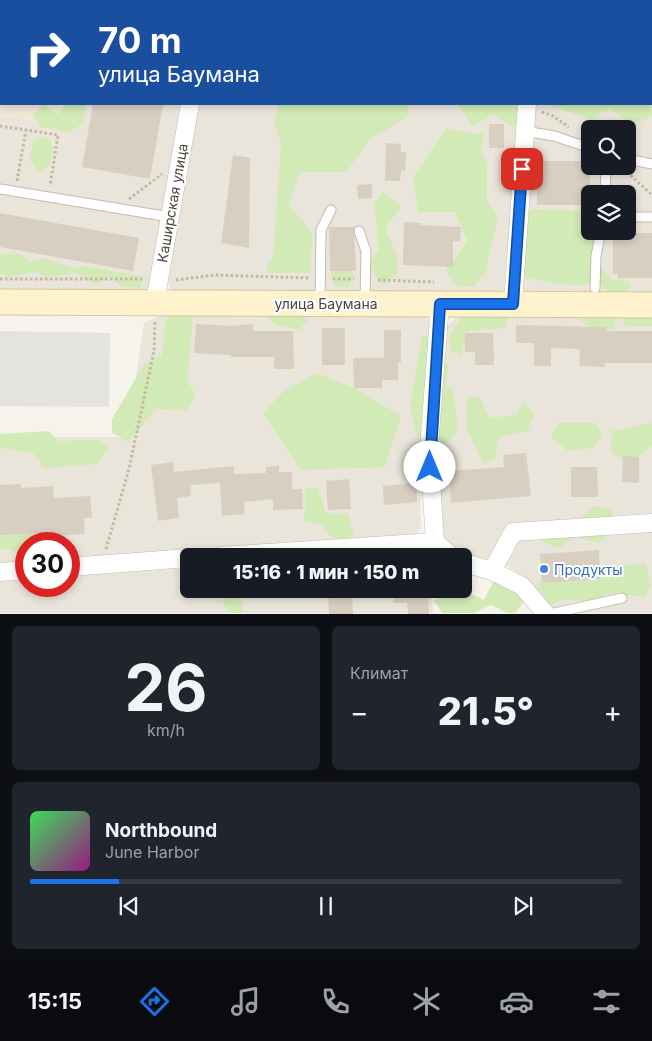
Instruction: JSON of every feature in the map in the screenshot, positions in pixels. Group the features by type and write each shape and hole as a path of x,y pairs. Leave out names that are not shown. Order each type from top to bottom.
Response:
{"street":[{"name":"Каширская улица","path":"155,302 190,105"},
{"path":"513,304 527,105"},
{"name":"улица Баумана","path":"0,302 652,305"},
{"path":"435,542 430,448 440,304"},
{"path":"492,571 513,532 652,523"},
{"path":"343,548 435,542 442,548"},
{"path":"80,566 180,559"},
{"path":"472,565 492,571 522,586 546,614"},
{"path":"0,572 15,571"}],"lane":[{"path":"524,131 554,136 581,145"},
{"path":"636,161 652,164"},
{"path":"0,189 170,217"},
{"path":"320,303 321,230 331,210"},
{"path":"636,216 652,217"},
{"path":"359,231 366,252 365,303"},
{"path":"595,288 596,256 599,240"},
{"path":"550,614 622,598"}],"path":[{"path":"527,105 553,116 575,132"},
{"path":"0,126 58,135 48,197"},
{"path":"15,191 26,130"},
{"path":"117,208 160,175 179,167"},
{"path":"631,175 652,195"},
{"path":"102,564 129,469 154,351 155,302"}],"shaded area":[{"path":"0,105 180,105 152,276 150,285 145,291 0,294"},
{"path":"0,105 78,105 74,127 0,117"},
{"path":"199,105 521,105 504,289 499,295 171,291 167,278"},
{"path":"536,105 652,105 652,297 528,294 521,284"},
{"path":"168,312 424,314 432,324 419,444 421,529 411,539 264,548 180,548 180,553 80,559 80,532 15,532 15,564 0,565 0,437 127,437 144,323"},
{"path":"460,315 652,315 652,513 512,523 489,559 472,557 472,548 453,548 441,537 437,448 445,327"},
{"path":"0,331 110,333 109,407 0,406"},
{"path":"652,530 652,613 550,613 530,582 504,564 520,538"},
{"path":"180,569 180,598 432,598 433,613 0,613 0,580 15,579 15,597 80,597 80,575"}],"green space":[{"path":"43,105 58,114 65,105 85,105 84,123 69,132 41,127 33,115"},
{"path":"278,105 409,105 407,117 370,139 346,172 300,172 289,205 312,233 310,273 269,273 266,267 273,258 281,142 274,123"},
{"path":"458,105 523,105 522,120 512,127 493,114 473,127"},
{"path":"550,105 651,105 652,116 636,123 636,120 627,120 609,109 591,120"},
{"path":"446,128 473,134 485,132 481,151 487,164 487,201 498,217 485,273 474,287 457,286 446,270 468,241 455,212 418,212 413,177"},
{"path":"46,136 54,147 50,165 39,173 29,159 34,140"},
{"path":"383,191 401,207 385,228 397,256 398,273 382,285 369,265 379,248 374,203"},
{"path":"533,209 581,211 581,240 596,240 593,259 612,280 627,281 631,285 628,293 606,291 598,282 579,285 558,284 519,274 522,217"},
{"path":"0,254 21,254 31,262 45,258 75,269 85,266 146,277 139,289 121,286 110,276 95,284 76,273 46,277 37,272 8,277 0,273"},
{"path":"337,263 345,263 354,275 348,288 335,286 330,276"},
{"path":"288,299 307,321 299,330 274,324 265,311"},
{"path":"177,308 193,317 187,381 196,394 187,410 156,409 128,442 112,433 112,419 145,363 162,355 166,319"},
{"path":"614,309 615,328 598,332 582,322 582,311"},
{"path":"638,309 652,309 652,327 626,327 622,320"},
{"path":"511,310 505,328 468,331 461,356 452,352 448,337 464,313"},
{"path":"422,335 432,337 449,367 445,385 453,389 458,431 445,445 416,435 410,406"},
{"path":"316,373 354,388 401,416 385,467 301,470 263,413 284,391"},
{"path":"467,397 480,397 489,418 516,415 523,402 534,415 527,431 498,437 495,460 483,463 466,428"},
{"path":"558,423 595,423 602,434 593,448 568,451 551,438"},
{"path":"652,423 652,446 630,464 611,452 612,431"},
{"path":"49,431 58,441 100,440 110,448 96,464 43,468 33,453 0,448 0,434"},
{"path":"318,488 326,514 348,514 354,535 340,546 320,524 304,521 306,489"},
{"path":"595,506 612,510 616,528 599,543 577,537 558,548 543,542 543,527 557,518 572,524"},
{"path":"24,526 30,532 15,532 15,551 0,548 0,527"},
{"path":"646,564 651,585 645,597 609,593 593,602 567,599 550,604 535,584 577,569"},
{"path":"493,582 526,585 527,598 515,613 507,613 491,605 473,613 443,613 433,601 440,598 472,598 472,594 484,600"},
{"path":"222,598 242,598 243,613 230,613"}],"building":[{"path":"93,105 163,105 150,179 82,167"},
{"path":"489,124 504,124 504,148 489,148"},
{"path":"386,143 401,144 401,152 406,152 405,171 401,170 400,181 385,181"},
{"path":"233,155 250,158 249,248 221,243"},
{"path":"537,161 581,161 581,175 590,175 590,185 581,185 581,205 537,205"},
{"path":"372,184 372,198 358,199 357,185"},
{"path":"0,213 139,238 133,271 0,247"},
{"path":"404,222 421,223 421,225 461,227 460,242 453,241 453,267 403,265"},
{"path":"329,227 354,227 356,271 330,271"},
{"path":"636,233 652,233 652,278 618,278 618,273 613,274 613,240 636,240"},
{"path":"196,324 230,326 253,324 253,331 293,331 294,369 274,369 274,357 231,357 231,355 194,353"},
{"path":"516,325 606,327 606,331 652,331 652,363 605,363 605,367 579,366 580,349 551,348 551,366 534,366 534,343 516,343"},
{"path":"322,328 345,328 345,365 322,365"},
{"path":"384,330 401,330 401,362 398,362 398,380 382,380 382,388 354,388 353,358 384,358"},
{"path":"465,333 493,333 494,365 475,365 475,352 465,352"},
{"path":"526,453 531,496 451,503 449,471 504,467 503,455"},
{"path":"623,456 639,457 639,483 622,482"},
{"path":"173,462 174,472 234,466 234,474 266,473 266,467 279,466 279,472 292,472 292,489 302,489 303,509 273,510 273,499 244,502 245,514 222,516 220,483 190,485 191,496 177,498 179,518 158,521 151,465"},
{"path":"571,467 597,467 598,497 571,497"},
{"path":"349,479 351,509 328,510 326,481"},
{"path":"416,483 417,502 384,505 383,486"},
{"path":"21,484 21,488 53,486 54,498 90,496 92,518 84,518 85,534 80,534 80,532 15,532 15,534 0,535 0,485"},
{"path":"599,550 600,579 542,583 540,554"},
{"path":"328,598 352,598 353,614 329,614"},
{"path":"394,598 428,598 429,614 408,614 407,603 394,603"}],"place":[{"name":"Продукты","path":"544,569"}],"route":[{"path":"430,467 440,304 513,304 522,169"}]}
